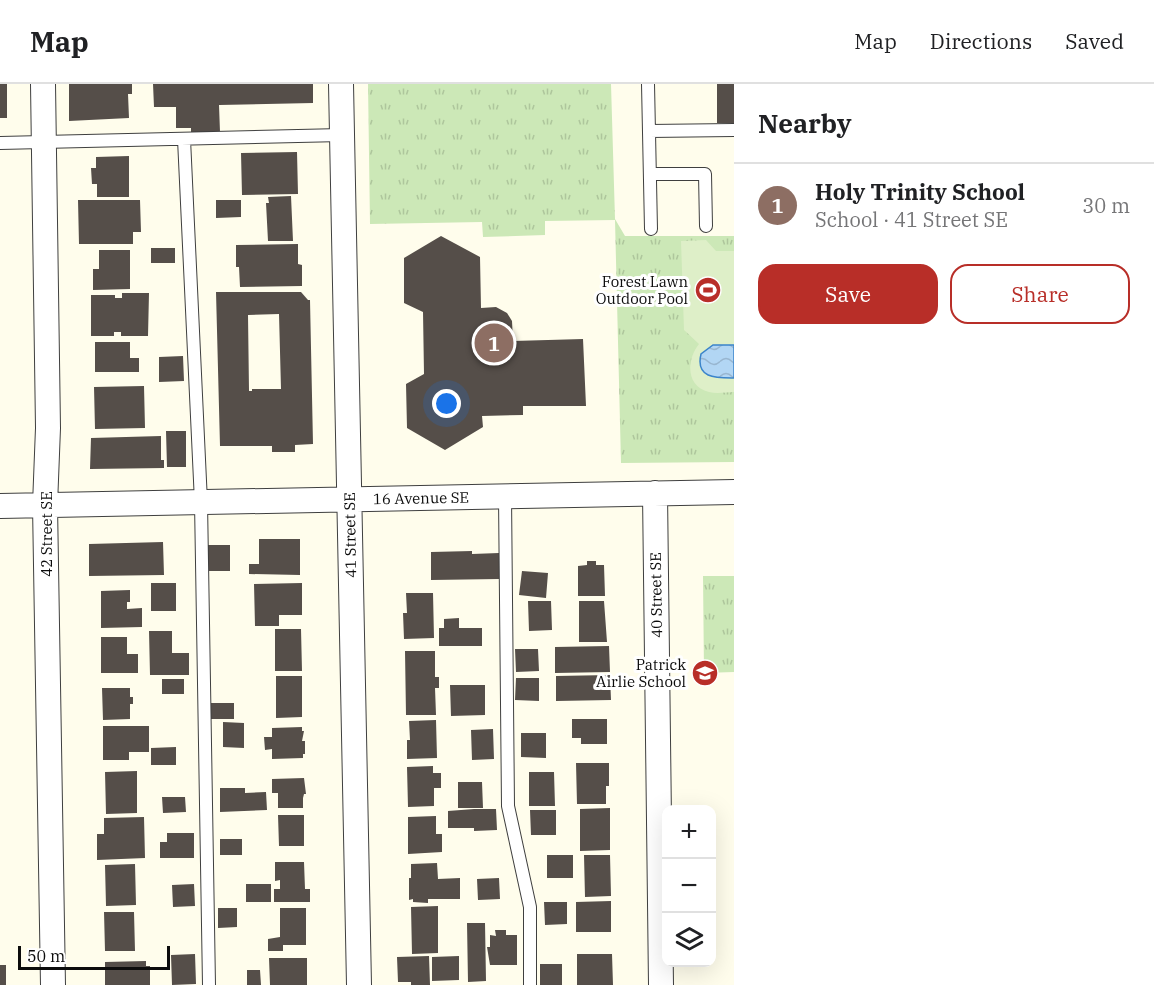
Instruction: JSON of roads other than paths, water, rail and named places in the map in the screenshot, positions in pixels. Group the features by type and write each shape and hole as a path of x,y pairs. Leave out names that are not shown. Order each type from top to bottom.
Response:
{"street":[{"name":"42 Street SE","path":"43,84 48,428 45,505 53,985"},
{"name":"41 Street SE","path":"340,84 359,985"},
{"name":"16 Avenue SE","path":"0,506 734,492"},
{"name":"40 Street SE","path":"655,493 661,985"}],"lane":[{"path":"648,84 651,229"},
{"path":"649,131 734,130"},
{"path":"0,143 342,135"},
{"path":"184,139 201,502 208,985"},
{"path":"650,174 705,174 706,226"},
{"path":"505,496 508,806 530,906 530,985"}],"water":[{"path":"713,345 734,345 734,378 715,377 704,373 700,362 701,354"}],"place":[{"name":"Forest Lawn Outdoor Pool","path":"708,290"},
{"name":"Holy Trinity School","path":"494,343"},
{"name":"Patrick Airlie School","path":"705,673"}]}
